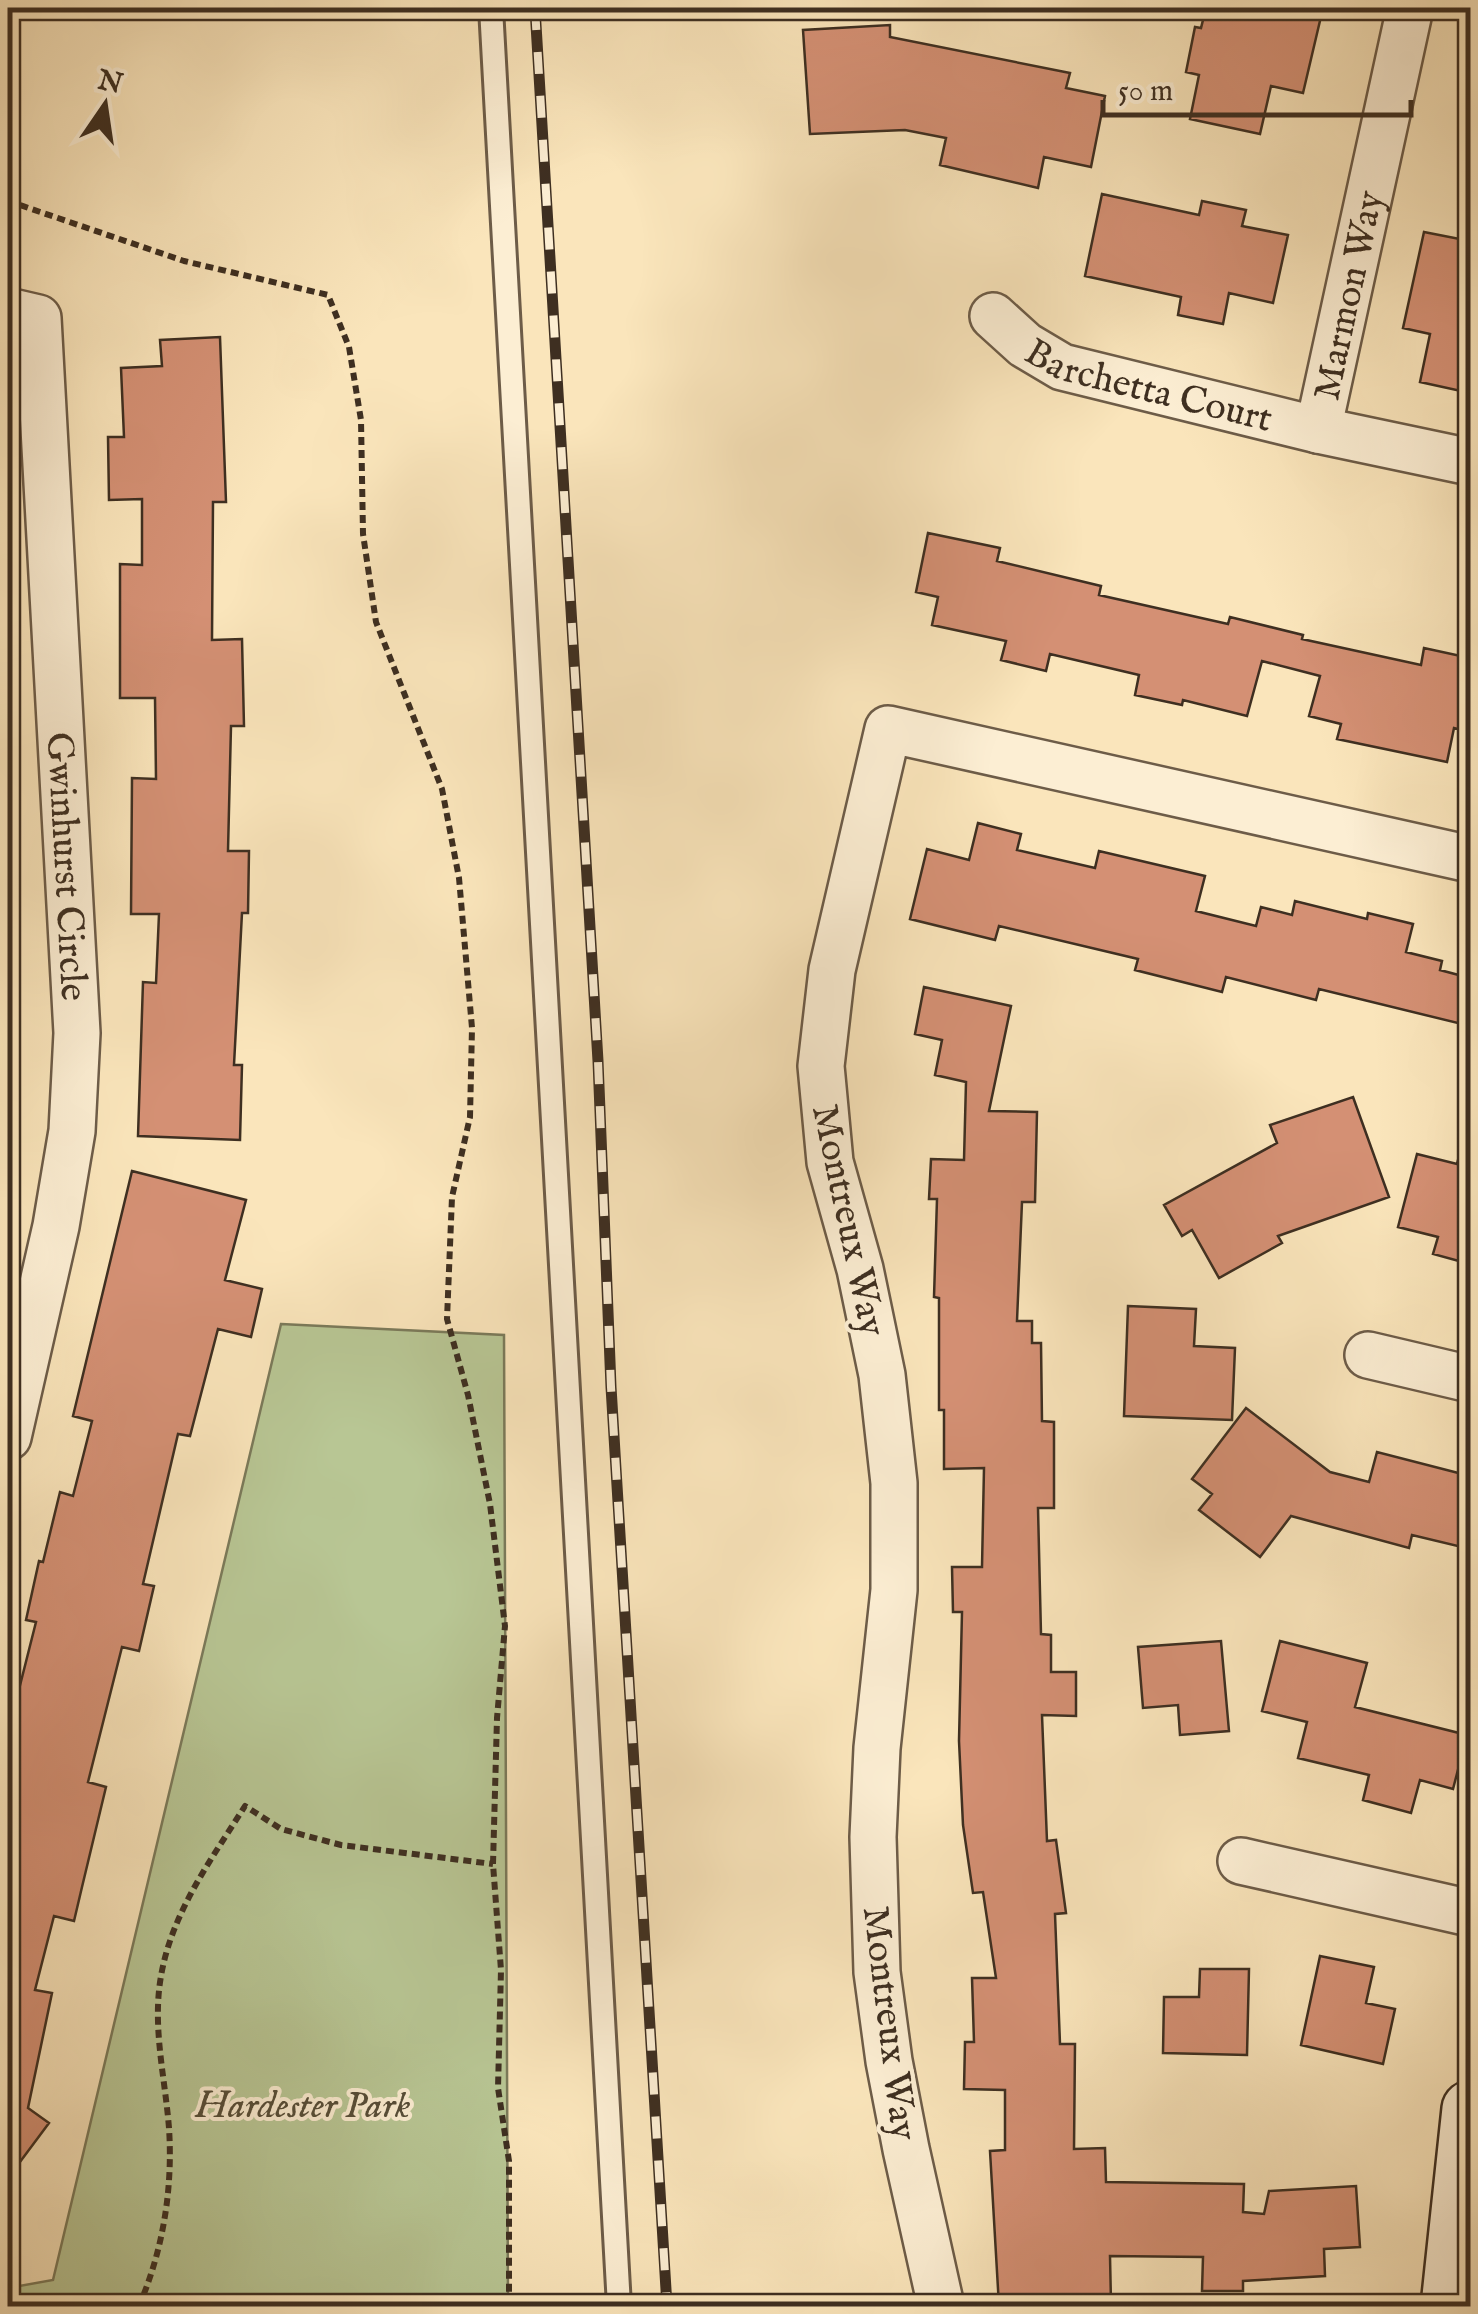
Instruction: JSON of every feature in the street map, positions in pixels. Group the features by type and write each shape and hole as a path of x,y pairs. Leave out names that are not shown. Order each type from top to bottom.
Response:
{"street":[{"name":"Marmon Way","path":"1410,8 1318,430 1470,462"},
{"name":"Gwinhurst Circle","path":"8,311 38,318 77,1034 72,1131 56,1226 8,1437"},
{"name":"Barchetta Court","path":"993,316 1024,345 1062,367 1318,430"},
{"name":"Montreux Way","path":"941,2306 899,2114 877,1972 872,1837 894,1590 894,1483 882,1375 860,1269 830,1162 821,1066 832,970 888,729 1470,859"},
{"path":"1368,1356 1470,1379"},
{"path":"1241,1861 1470,1913"},
{"path":"1450,2306 1470,2109"}],"lane":[{"path":"491,8 619,2306"}],"path":[{"path":"8,201 184,261 328,294 349,346 361,420 363,534 376,622 442,788 459,878 472,1028 470,1116 452,1197 448,1320 490,1504 505,1626 492,1864 501,1970 498,2088 509,2161 508,2306"},
{"path":"139,2306 154,2272 169,2184 169,2129 156,2022 161,1976 174,1928 191,1892 244,1806 281,1829 341,1846 492,1864"}],"green space":[{"name":"Hardester Park","path":"281,1324 504,1335 508,2306 8,2306 8,2288 53,2280"}],"building":[{"path":"1206,8 1323,8 1303,93 1271,86 1260,134 1190,119 1199,75 1186,72 1195,27 1201,28"},
{"path":"890,25 890,37 1070,73 1066,88 1105,96 1091,167 1044,157 1038,188 940,165 946,138 905,130 810,134 803,30"},
{"path":"1102,194 1199,215 1202,201 1246,210 1242,226 1288,235 1273,303 1229,293 1223,324 1178,315 1181,297 1085,276"},
{"path":"1424,232 1470,241 1470,393 1420,382 1430,334 1403,328"},
{"path":"220,337 226,502 213,502 212,640 242,639 244,726 231,726 228,851 249,851 248,913 242,913 234,1065 242,1065 240,1140 138,1136 143,982 156,983 159,914 131,914 132,778 156,779 155,698 120,698 120,564 142,565 142,499 109,500 108,437 124,437 121,368 162,366 160,340"},
{"path":"928,533 1000,548 997,561 1101,586 1099,595 1228,624 1230,617 1303,635 1302,639 1421,665 1424,648 1470,658 1470,732 1454,728 1447,762 1337,739 1341,724 1309,716 1320,676 1262,661 1247,716 1183,700 1182,705 1135,695 1139,675 1050,654 1046,671 1001,660 1006,641 932,625 938,597 916,592"},
{"path":"978,823 1021,834 1017,850 1095,868 1099,851 1205,876 1196,911 1256,926 1261,907 1292,915 1295,901 1367,919 1368,913 1413,924 1406,952 1442,961 1440,970 1470,978 1470,1026 1319,989 1316,1000 1226,977 1222,992 1135,970 1138,959 999,926 995,940 910,919 927,849 969,860"},
{"path":"924,987 1011,1006 989,1111 1037,1112 1035,1202 1022,1202 1017,1321 1032,1321 1032,1343 1041,1343 1042,1421 1054,1422 1054,1508 1038,1508 1041,1634 1051,1635 1051,1672 1076,1672 1076,1716 1042,1715 1047,1841 1056,1840 1066,1913 1055,1914 1060,2044 1075,2044 1074,2149 1105,2148 1106,2182 1244,2184 1243,2212 1264,2214 1269,2191 1356,2186 1360,2247 1324,2249 1325,2276 1243,2281 1243,2291 1202,2291 1203,2257 1110,2256 1111,2303 999,2306 990,2151 1005,2150 1005,2090 964,2089 965,2042 974,2042 972,1978 996,1978 983,1892 973,1893 963,1825 959,1741 962,1612 953,1612 952,1567 982,1567 984,1468 944,1469 944,1410 939,1410 939,1298 934,1297 937,1199 929,1199 931,1159 964,1160 966,1082 935,1075 942,1040 915,1034"},
{"path":"1353,1097 1389,1197 1278,1236 1282,1243 1219,1278 1192,1230 1182,1236 1164,1205 1277,1143 1270,1125"},
{"path":"1417,1154 1457,1164 1459,1156 1470,1157 1470,1264 1433,1254 1438,1237 1398,1227"},
{"path":"132,1171 246,1200 225,1280 262,1289 251,1337 218,1329 190,1436 178,1434 143,1584 154,1586 139,1651 122,1647 88,1782 106,1787 74,1921 54,1916 35,1990 52,1993 28,2108 49,2123 8,2178 8,1733 36,1622 26,1620 39,1561 43,1562 60,1492 73,1496 92,1421 73,1416"},
{"path":"1128,1306 1196,1309 1194,1346 1235,1348 1232,1420 1124,1416"},
{"path":"1246,1408 1330,1472 1369,1482 1377,1452 1470,1476 1470,1549 1412,1535 1409,1548 1291,1516 1260,1557 1199,1510 1212,1494 1192,1479"},
{"path":"1221,1641 1229,1731 1180,1735 1178,1705 1143,1708 1138,1647"},
{"path":"1280,1641 1367,1663 1355,1707 1467,1735 1453,1789 1420,1780 1411,1813 1363,1800 1369,1775 1298,1758 1307,1722 1262,1711"},
{"path":"1320,1956 1374,1967 1366,2003 1395,2009 1383,2064 1301,2045"},
{"path":"1200,1969 1249,1969 1247,2055 1163,2053 1164,1997 1199,1997"}],"railway":[{"path":"535,8 598,1061 611,1387 667,2306"}]}
